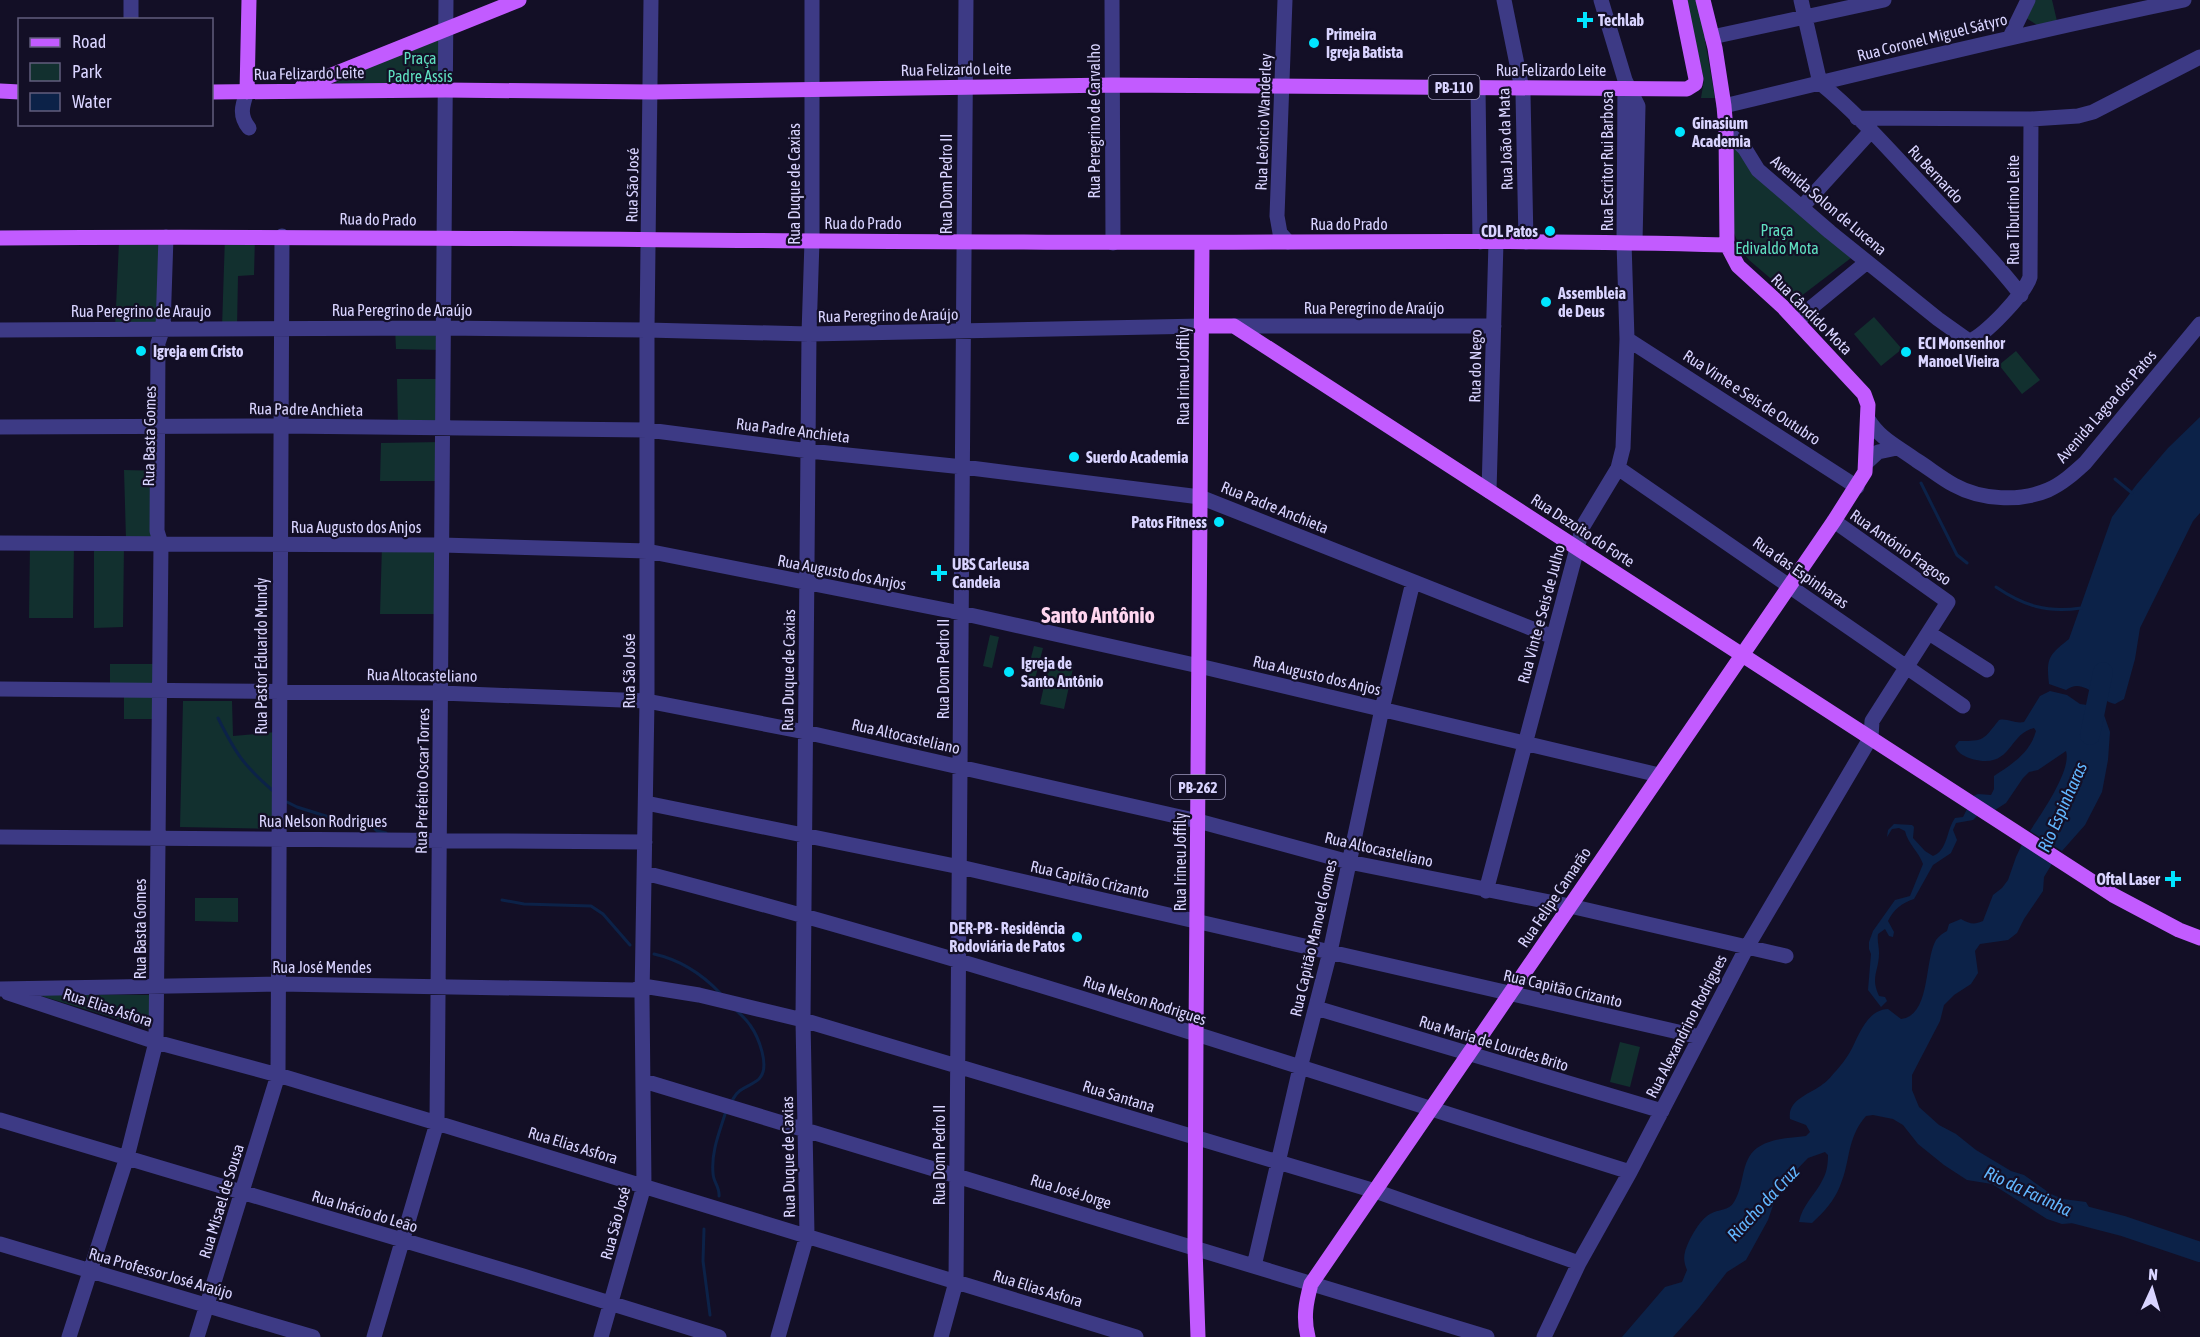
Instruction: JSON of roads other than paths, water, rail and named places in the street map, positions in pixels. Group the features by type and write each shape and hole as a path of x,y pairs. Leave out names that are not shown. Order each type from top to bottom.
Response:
{"main road":[{"path":"247,92 249,0"},
{"path":"294,91 519,0"},
{"name":"Rua Felizardo Leite","path":"213,92 445,90 652,92 1112,85 1522,88 1627,86 1687,89 1695,84 1696,79 1680,0"},
{"path":"1703,0 1724,106 1726,245"},
{"path":"0,92 18,92"},
{"name":"Rua do Prado","path":"0,238 282,236 1113,243 1630,242 1726,245"},
{"name":"Rua Irineu Joffily","path":"1198,1337 1195,1248 1202,243"},
{"name":"Rua Cândido Mota","path":"1726,245 1738,266 1783,307 1864,394 1868,405 1866,463 1865,472 1857,487"},
{"name":"Rua Peregrino de Araújo","path":"1202,326 1234,326"},
{"name":"Rua Dezoito do Forte","path":"1234,326 2113,895 2179,930 2200,938"},
{"name":"Rua Felipe Camarão","path":"1308,1337 1305,1327 1305,1304 1311,1284 1857,487"}],"street":[{"path":"131,0 131,18"},
{"name":"Rua Prefeito Oscar Torres","path":"374,1337 437,1123 446,0"},
{"name":"Rua São José","path":"601,1337 644,1186 643,986 651,0"},
{"name":"Rua Duque de Caxias","path":"778,1337 807,1235 803,1020 809,334 812,241 812,0"},
{"name":"Rua Dom Pedro II","path":"941,1337 956,1282 966,0"},
{"name":"Rua Peregrino de Carvalho","path":"1112,0 1113,243"},
{"name":"Rua Leôncio Wanderley","path":"1285,0 1277,216 1280,233 1288,242"},
{"name":"Rua João da Mata","path":"1504,0 1522,88 1526,242"},
{"name":"Rua Escritor Rui Barbosa","path":"1601,0 1627,86 1630,242"},
{"path":"1801,0 1820,83"},
{"path":"1712,37 1884,0"},
{"path":"2010,37 2028,0"},
{"name":"Rua Coronel Miguel Sátyro","path":"1724,106 1968,49 2010,37 2184,0"},
{"path":"1857,118 2078,116 2093,112 2200,57"},
{"name":"Ru Bernardo","path":"1820,83 1871,131 1976,243 2021,295"},
{"path":"1478,87 1480,242"},
{"path":"247,92 242,111 249,128"},
{"name":"Rua Tiburtino Leite","path":"1963,338 1969,341 1979,336 2021,295 2028,284 2031,269 2031,118"},
{"name":"Avenida Solon de Lucena","path":"1726,130 1745,149 1758,170 1867,262 1963,338"},
{"path":"1802,207 1871,131"},
{"name":"Rua Pastor Eduardo Mundy","path":"278,1075 282,236"},
{"name":"Rua Basta Gomes","path":"69,1337 127,1157 156,1042 161,544 166,531 162,426 168,343 163,328 166,237"},
{"name":"Rua do Nego","path":"1489,491 1496,242"},
{"name":"Rua Vinte e Seis de Julho","path":"1486,891 1577,548 1588,515 1618,468 1623,441 1630,242"},
{"path":"1797,322 1867,262"},
{"name":"Avenida Lagoa dos Patos","path":"1868,419 1882,438 1956,486 1976,494 2001,497 2019,496 2048,489 2068,478 2085,463 2200,324"},
{"name":"Rua Peregrino de Araújo","path":"282,328 647,330 809,334 1202,326"},
{"name":"Rua Peregrino de Araújo","path":"1234,326 1494,326"},
{"name":"Rua Peregrino de Araujo","path":"0,330 282,328"},
{"name":"Rua Vinte e Seis de Outubro","path":"1627,339 1857,487"},
{"name":"Rua Padre Anchieta","path":"0,427 282,426 648,430 1200,497 1553,637"},
{"path":"1867,447 1872,440 1882,438"},
{"path":"1866,463 1878,452 1897,448"},
{"name":"Rua das Espinharas","path":"1618,468 1790,585 1906,669 1963,706"},
{"name":"Rua António Fragoso","path":"1834,521 1948,602"},
{"name":"Rua Augusto dos Anjos","path":"0,543 442,545 647,551 961,613 1199,666 1659,775"},
{"name":"Rua Capitão Manoel Gomes","path":"1254,1266 1300,1068 1330,952 1382,709 1413,582"},
{"name":"Rua Alexandrino Rodrigues","path":"1544,1337 1579,1263 1630,1172 1747,947 1871,737 1872,721 1948,602"},
{"path":"1929,633 1987,670"},
{"name":"Rua Altocasteliano","path":"0,689 441,693 647,701 805,732 1198,821 1349,862 1570,906 1786,956"},
{"name":"Rua Capitão Crizanto","path":"646,803 960,867 1700,1038"},
{"name":"Rua Nelson Rodrigues","path":"0,837 645,842"},
{"name":"Rua Nelson Rodrigues","path":"645,873 805,915 959,960 1630,1172"},
{"name":"Rua José Mendes","path":"0,990 279,984 634,990 643,986"},
{"name":"Rua Santana","path":"643,986 699,996 803,1020 1375,1191 1579,1263"},
{"name":"Rua Elias Asfora","path":"0,990 156,1042 278,1075 1136,1337"},
{"name":"Rua Maria de Lourdes Brito","path":"1316,1008 1662,1111"},
{"name":"Rua Misael de Sousa","path":"197,1337 278,1075"},
{"name":"Rua José Jorge","path":"644,1081 1487,1337"},
{"name":"Rua Inácio do Leão","path":"0,1120 719,1337"},
{"name":"Rua Professor José Araújo","path":"0,1244 313,1337"}],"water":[{"path":"2200,417 2200,513 2193,521 2140,628 2135,659 2124,699 2115,704 2079,686 2066,690 2049,684 2050,658 2069,639 2112,517 2168,448"},
{"path":"2050,691 2067,695 2080,704 2098,710 2104,715 2110,732 2102,792 2085,825 2062,851 2030,831 2060,780 2067,759 2066,751 2038,770 2029,772 2006,803 1995,810 1973,796 1991,795 1994,789 1994,776 2025,752 2036,731 2034,728 2025,732 2008,750 1994,760 1983,761 1969,758 1961,754 1955,746 1959,741 1974,741 1983,738 1999,720 2024,722 2040,696"},
{"path":"1970,803 1977,816 1973,820 1956,823 1953,830 1957,840 1951,853 1933,865 1914,899 1893,913 1888,921 1894,932 1893,937 1889,936 1885,929 1878,934 1879,959 1875,984 1879,996 1885,997 1887,1001 1881,1007 1868,990 1871,954 1869,942 1873,931 1895,900 1910,896 1923,864 1905,831 1899,828 1892,829 1887,837 1888,830 1894,824 1912,825 1914,827 1913,838 1933,856 1942,849 1955,818 1963,817"},
{"name":"Riacho da Cruz","path":"2025,838 2056,857 2044,877 2043,891 2017,933 2008,940 1980,944 1975,951 1978,973 1971,984 1944,1005 1940,1021 1912,1075 1912,1090 1919,1107 1939,1125 1956,1134 1976,1150 2011,1171 2024,1175 2051,1194 2063,1199 2086,1202 2094,1216 2094,1225 2087,1222 2062,1224 2047,1219 1992,1184 1967,1180 1918,1144 1903,1125 1893,1119 1866,1116 1855,1133 1838,1191 1821,1215 1812,1223 1799,1222 1803,1210 1825,1173 1828,1155 1825,1152 1808,1158 1779,1188 1768,1220 1746,1260 1727,1272 1673,1337 1622,1337 1665,1287 1682,1282 1687,1270 1684,1255 1691,1237 1706,1217 1729,1207 1734,1202 1745,1166 1752,1153 1768,1142 1806,1136 1810,1132 1806,1125 1790,1119 1792,1106 1825,1083 1836,1071 1869,1019 1880,1010 1888,1009 1901,1019 1911,1016 1922,998 1936,940 1947,931 1949,924 1961,919 1972,923 1983,921 1993,895 2008,880"}],"waterway":[{"path":"2115,479 2132,493"},
{"path":"1921,483 1957,555 1967,563"},
{"path":"1996,587 2016,599 2047,609 2081,608"},
{"name":"Rio Espinharas","path":"2090,735 2103,672"},
{"path":"218,718 240,757 272,790"},
{"path":"287,802 329,817 369,823 377,831 386,833"},
{"path":"502,900 524,904 591,906 603,914 630,945"},
{"path":"654,954 690,968 720,993"},
{"path":"733,1099 738,1092 759,1079 764,1067 762,1052 756,1036 737,1011"},
{"path":"719,1196 713,1176 713,1157 726,1111"},
{"name":"Rio da Farinha","path":"2069,1212 2123,1226 2200,1252"},
{"path":"704,1229 703,1261 710,1315"}],"place":[{"name":"Techlab","path":"1585,20"},
{"name":"Primeira Igreja Batista","path":"1314,43"},
{"name":"Ginasium Academia","path":"1680,132"},
{"name":"CDL Patos","path":"1550,231"},
{"name":"Assembleia de Deus","path":"1546,302"},
{"name":"Igreja em Cristo","path":"141,351"},
{"name":"ECI Monsenhor Manoel Vieira","path":"1906,352"},
{"name":"Suerdo Academia","path":"1074,457"},
{"name":"Patos Fitness","path":"1219,522"},
{"name":"UBS Carleusa Candeia","path":"939,573"},
{"name":"Igreja de Santo Antônio","path":"1009,672"},
{"name":"Oftal Laser","path":"2173,879"},
{"name":"DER-PB - Residência Rodoviária de Patos","path":"1077,937"}],"district":[{"name":"Santo Antônio","path":"1098,615"}],"park label":[{"name":"Praça Padre Assis","path":"420,67"},
{"name":"Praça Edivaldo Mota","path":"1777,239"}]}
